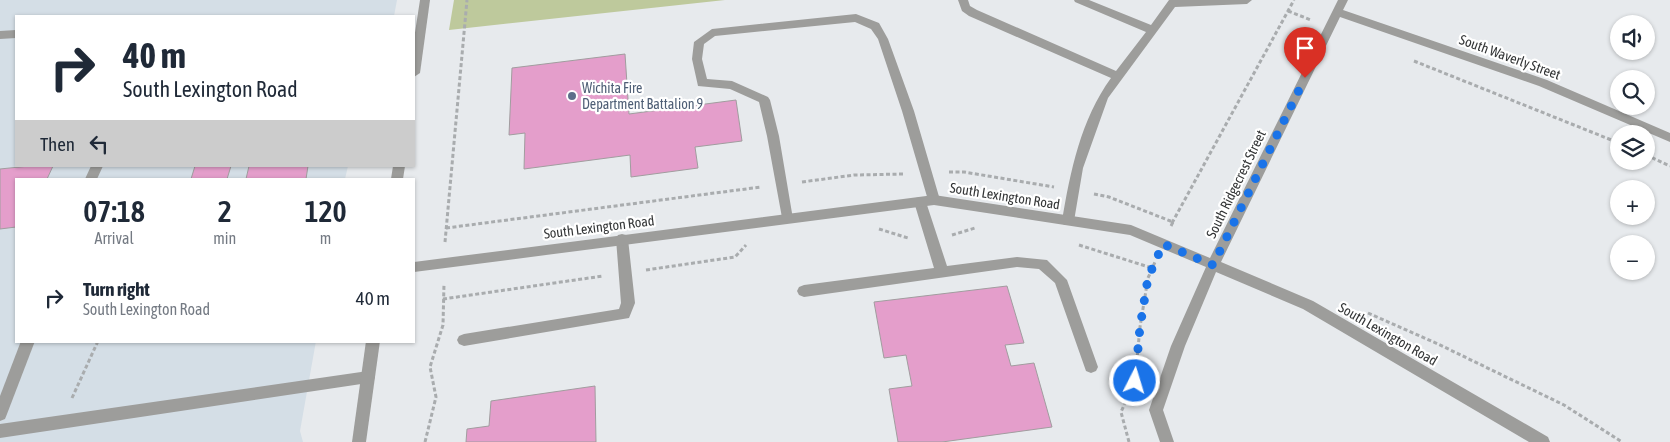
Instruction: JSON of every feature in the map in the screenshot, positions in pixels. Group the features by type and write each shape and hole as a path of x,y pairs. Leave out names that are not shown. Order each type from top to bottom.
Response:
{"street":[{"path":"415,66 425,0"},
{"path":"963,0 966,8 973,14 1118,77"},
{"path":"1079,0 1152,30"},
{"path":"1068,221 1077,168 1103,97 1174,2 1247,0"},
{"name":"South Ridgecrest Street","path":"1167,442 1156,410 1178,346 1213,265 1343,0"},
{"name":"South Waverly Street","path":"1337,12 1543,83 1670,138"},
{"path":"787,219 773,136 764,100 732,85 702,83 697,59 700,42 712,33 856,18 875,26 884,39 908,110 934,200"},
{"path":"0,35 15,34"},
{"name":"South Lexington Road","path":"415,267 934,200 1131,230 1308,305 1543,442"},
{"path":"920,202 942,272"},
{"path":"464,340 624,314 628,303 622,239"},
{"path":"804,291 1017,262 1042,264 1060,280 1091,367"},
{"path":"0,414 27,343"},
{"path":"359,442 373,343"},
{"path":"0,431 368,377"}],"path":[{"path":"426,442 436,397 430,367 443,325 444,263 467,0"},
{"path":"1129,442 1121,412 1135,381 1140,327 1148,278 1171,226 1294,0"},
{"path":"1288,11 1330,27"},
{"path":"1409,59 1610,139"},
{"path":"1655,159 1670,166"},
{"path":"876,228 906,238 955,234 978,226"},
{"path":"1171,226 1179,230"},
{"path":"443,299 735,257 745,245 754,244"},
{"path":"1074,244 1152,268"},
{"path":"1360,309 1438,344 1564,405 1622,442"},
{"path":"61,422 97,343"}],"shaded area":[{"path":"0,0 397,0 394,15 15,15 15,167 348,167 345,178 15,178 15,343 316,343 300,431 303,442 0,442"}],"green space":[{"path":"454,0 725,0 449,30"}],"building":[{"path":"625,54 629,114 736,100 742,141 695,147 698,168 631,177 630,155 524,169 525,133 509,135 512,68"},
{"path":"53,167 47,178 15,178 15,227 0,229 0,169"},
{"path":"195,167 231,167 227,178 191,178"},
{"path":"249,167 308,167 306,178 246,178"},
{"path":"1007,286 1024,343 1005,345 1011,366 1034,363 1052,427 942,442 898,442 889,389 912,386 906,355 884,358 874,302"},
{"path":"595,386 596,442 466,442 467,429 489,426 491,401"}],"place":[{"name":"Wichita Fire Department Battalion 9","path":"572,96"}],"route":[{"path":"1135,381 1140,327 1148,278 1163,244 1213,265 1305,78"}]}
